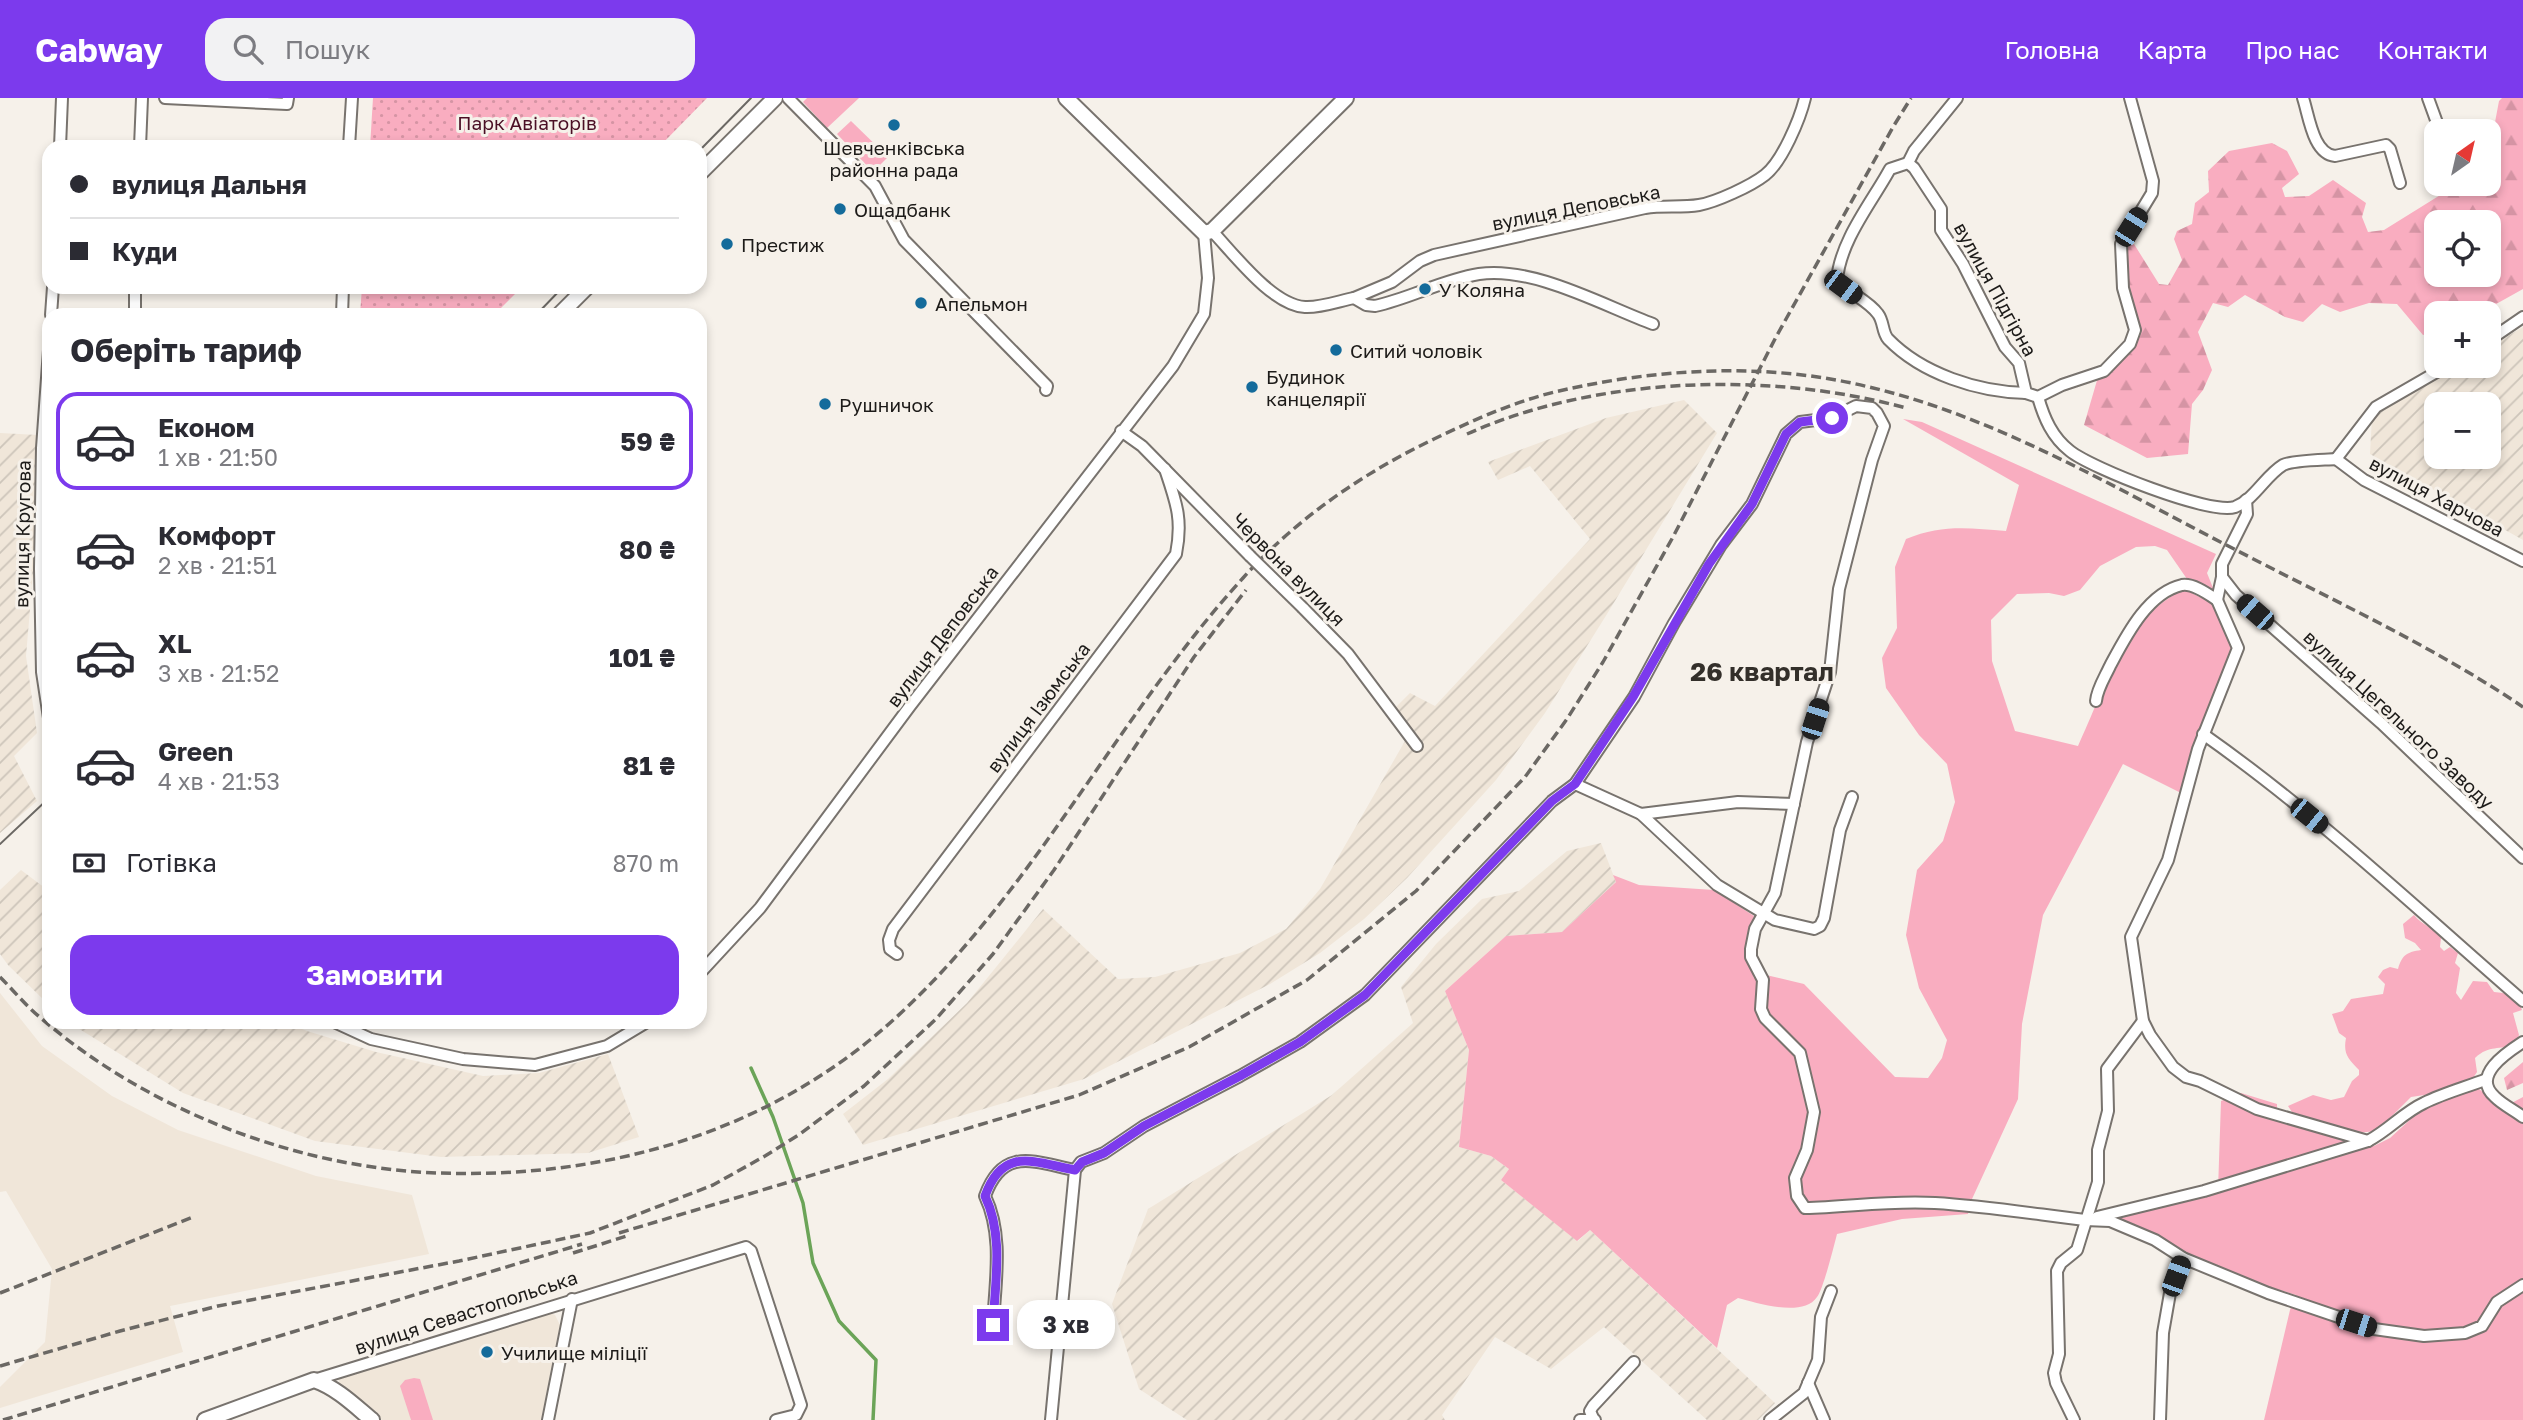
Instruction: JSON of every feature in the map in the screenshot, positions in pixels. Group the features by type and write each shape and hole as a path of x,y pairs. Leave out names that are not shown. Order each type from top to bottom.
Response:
{"street":[{"path":"60,140 62,98"},
{"path":"140,140 142,98"},
{"path":"165,98 287,104 288,98"},
{"path":"349,140 352,98"},
{"path":"707,166 775,98"},
{"path":"788,98 875,186 904,240 1047,386 1046,390"},
{"path":"1066,98 1208,232 1346,98"},
{"name":"вулиця Деповська","path":"1208,232 1271,292 1289,304 1306,308 1354,298 1392,282 1420,261 1434,255 1645,208 1704,204 1731,193 1765,175 1796,127 1805,98"},
{"path":"1957,98 1914,151 1908,163 1890,169 1851,238 1838,267 1837,280 1877,313 1887,338 1915,360 1966,384 2003,393 2026,393 2038,397 2062,385 2104,371 2118,359 2133,337 2135,330 2123,288 2121,244 2152,193 2153,181 2130,98"},
{"path":"2303,98 2319,148 2328,155 2386,145 2390,149 2400,183"},
{"path":"2428,98 2436,119"},
{"name":"вулиця Підгірна","path":"1908,163 1941,209 1941,230 1963,264 2005,347 2019,363 2026,393"},
{"name":"вулиця Деповська","path":"707,965 760,908 910,706 1173,366 1204,314 1208,278 1208,232"},
{"name":"вулиця Деповська","path":"1354,298 1366,305 1375,306 1440,283 1478,274 1518,274 1653,324"},
{"path":"566,308 580,294"},
{"path":"2501,332 2523,317"},
{"path":"2038,397 2044,420 2071,453 2143,486 2195,503 2233,508 2246,500 2284,464 2336,459 2376,407 2426,378"},
{"path":"1051,1420 1075,1170 1082,1162 1104,1153 1144,1126 1300,1042 1365,995 1552,801 1575,784 1633,697 1721,545 1752,504 1786,434 1800,422 1832,418 1852,407 1872,408 1884,426 1872,460 1839,589 1830,672 1807,742 1775,893 1755,929 1751,949 1751,957 1763,980 1761,1009 1765,1017 1800,1053 1814,1112 1807,1150 1795,1178 1797,1196 1805,1208 1835,1208 1883,1202 1934,1203 2110,1221 2155,1240 2183,1258 2268,1293 2374,1329 2424,1336 2465,1333 2482,1326 2497,1302 2523,1286"},
{"name":"Червона вулиця","path":"1121,431 1142,446 1348,654 1417,746"},
{"name":"вулиця Харчова","path":"2336,459 2364,480 2523,561"},
{"name":"вулиця Ізюмська","path":"897,954 890,948 889,940 893,929 1176,554 1181,532 1176,502 1165,469"},
{"path":"2246,500 2247,514 2225,553 2217,600 2238,648 2203,734 2168,860 2131,937 2143,1021 2173,1067 2186,1077 2200,1081 2257,1109 2368,1141"},
{"name":"вулиця Цегельного Заводу","path":"2222,577 2236,595 2381,723 2523,858"},
{"path":"2096,701 2102,683 2127,634 2145,610 2164,594 2184,585 2194,587 2217,600"},
{"path":"2203,734 2252,768 2341,841 2523,1001"},
{"path":"1575,784 1641,814 1717,885 1763,914 1785,923 1814,929 1820,926 1824,918 1840,830 1852,797"},
{"path":"1641,814 1738,802 1794,804"},
{"path":"2074,1420 2054,1373 2059,1354 2057,1271 2061,1263 2077,1250 2098,1182 2098,1150 2108,1111 2107,1069 2143,1021"},
{"path":"349,1029 371,1039 463,1059 535,1065 607,1046 635,1029"},
{"path":"2523,1042 2493,1065 2487,1079 2493,1096 2523,1117"},
{"path":"2085,1220 2204,1191 2368,1141 2424,1103 2487,1079"},
{"path":"993,1325 997,1255 994,1215 985,1196 992,1178 1004,1167 1020,1159 1075,1170"},
{"name":"вулиця Севастопольська","path":"205,1420 314,1380 746,1247 751,1251 801,1405 796,1415 776,1420"},
{"path":"2160,1420 2163,1333 2170,1293 2183,1258"},
{"path":"1770,1420 1804,1393 1818,1360 1821,1317 1831,1291"},
{"path":"548,1420 572,1299"},
{"path":"1580,1420 1594,1419 1590,1411 1593,1406 1634,1362"},
{"path":"314,1380 327,1384 372,1420"},
{"path":"1808,1383 1824,1420"}],"shaded area":[{"path":"2523,327 2523,540 2370,454 2372,417 2438,378 2501,378 2501,340"},
{"path":"1684,400 1717,433 1607,614 1545,713 1496,780 1407,878 1364,919 1320,953 1270,984 1084,1079 863,1145 843,1114 888,1079 967,1003 1043,909 1118,979 1155,977 1240,953 1286,929 1320,889 1405,741 1407,727 1394,709 1410,693 1435,706 1590,539 1530,466 1498,480 1488,462 1606,418"},
{"path":"0,433 38,435 36,539 26,656 37,733 14,756 37,801 0,833"},
{"path":"1601,843 1616,882 1562,932 1506,936 1445,991 1469,1050 1459,1147 1491,1156 1509,1169 1501,1180 1578,1241 1590,1230 1775,1403 1758,1420 1707,1420 1604,1327 1551,1369 1495,1337 1442,1415 1445,1420 1187,1420 1139,1389 1112,1304 1148,1209 1332,1095 1413,1023 1401,987 1436,944 1482,899 1519,891 1567,851"},
{"path":"21,870 42,886 42,998 0,954 0,890"},
{"path":"0,993 42,1046 112,1096 178,1130 316,1176 412,1195 429,1254 170,1306 183,1352 0,1408 0,1387 45,1342 52,1269 6,1191 0,1192"},
{"path":"79,1029 302,1029 376,1052 483,1076 539,1073 608,1054 639,1137 588,1153 441,1157 315,1141 183,1093"},
{"name":"Училище міліції","path":"547,1311 555,1315 560,1325 541,1420 382,1420 341,1388 338,1378"}],"green space":[{"name":"Парк Авіаторів","path":"373,98 707,98 666,140 370,140"},
{"path":"807,98 859,98 827,128 803,102"},
{"path":"2502,98 2523,98 2523,289 2501,301 2424,301 2423,335 2397,304 2369,303 2340,312 2322,304 2303,322 2285,317 2245,295 2228,307 2213,303 2198,332 2212,370 2203,390 2192,404 2188,454 2147,458 2084,425 2098,377 2113,367 2133,345 2125,248 2134,244 2159,284 2168,285 2182,260 2174,239 2177,231 2192,224 2195,203 2209,192 2208,171 2229,151 2272,143 2287,151 2299,174 2282,188 2285,197 2309,196 2333,180 2366,203 2362,217 2368,232 2384,230 2439,196 2501,196 2501,119 2496,119"},
{"path":"851,121 888,157 873,172 837,134"},
{"path":"362,294 515,294 501,308 360,308"},
{"path":"1903,419 1922,422 2216,554 2207,573 2215,593 2187,579 2167,550 2155,546 2136,547 2100,566 2080,590 2064,596 2049,593 2017,594 1991,620 1992,661 2015,731 2078,746 2107,679 2131,637 2145,618 2184,589 2217,606 2233,649 2198,734 2181,793 2123,764 2043,915 2022,1024 2018,1099 1972,1199 1968,1214 1902,1219 1837,1234 1817,1297 1801,1307 1791,1308 1738,1298 1727,1305 1717,1348 1590,1230 1577,1241 1501,1180 1509,1169 1491,1156 1459,1147 1469,1050 1445,991 1506,936 1562,932 1616,882 1613,875 1639,885 1714,890 1754,916 1747,953 1754,978 1766,975 1804,984 1895,1077 1928,1078 1942,1058 1947,1040 1919,988 1906,935 1917,870 1943,841 1955,802 1947,764 1919,735 1886,688 1882,658 1897,628 1895,567 1906,539 1919,534 1956,528 2006,531 2019,485"},
{"path":"2414,915 2441,938 2440,947 2444,951 2450,947 2458,953 2455,963 2460,968 2456,993 2461,1000 2473,981 2487,982 2494,992 2508,994 2518,1001 2522,1010 2513,1013 2519,1035 2515,1044 2490,1049 2475,1058 2477,1072 2469,1084 2459,1082 2431,1094 2411,1097 2377,1131 2356,1133 2292,1112 2288,1106 2313,1095 2331,1100 2344,1097 2352,1081 2359,1075 2359,1070 2346,1052 2346,1038 2339,1033 2332,1014 2343,1011 2351,999 2383,994 2385,984 2378,977 2383,970 2390,967 2398,969 2406,955 2421,950 2405,938 2403,924"},
{"path":"2523,1062 2523,1083 2507,1090 2504,1078"},
{"path":"2476,1087 2504,1107 2523,1097 2523,1420 2264,1420 2296,1295 2256,1283 2192,1257 2155,1236 2113,1218 2218,1190 2221,1101 2241,1093 2277,1104 2277,1119 2374,1146 2390,1138 2424,1107"},
{"path":"420,1379 433,1420 411,1420 400,1386 405,1380"}],"waterway":[{"path":"751,1068 773,1117 803,1203 813,1263 839,1321 876,1360 873,1420"}],"tram line":[{"path":"707,143 751,98"},
{"path":"543,308 556,294"},
{"path":"0,844 42,805"}],"railway":[{"path":"619,1233 1079,1095 1189,1047 1307,980 1416,891 1525,777 1567,719 1603,662 1673,537 1776,337 1911,98"},
{"path":"55,1029 129,1081 177,1107 228,1129 332,1160 385,1169 438,1173 502,1173 565,1167 627,1156 687,1139 745,1117 801,1088 854,1053 903,1011 951,962 996,909 1037,854 1198,630 1243,578 1285,536 1356,482 1408,452 1480,418 1543,395 1635,377 1714,371 1792,374 1869,387 1964,417 2057,457 2382,624 2523,707"},
{"path":"1467,434 1517,415 1571,400 1684,385 1799,388 1854,396 1906,408"},
{"path":"0,1366 218,1306 459,1261 590,1233 713,1185 765,1156 800,1134 864,1086 936,1019 993,954 1054,870 1194,657 1246,590"},
{"path":"0,977 42,1019"},
{"path":"0,1293 193,1217"},
{"path":"573,1253 630,1235"},
{"path":"3,1420 582,1244"}],"place":[{"name":"Шевченківська районна рада","path":"894,125"},
{"name":"Ощадбанк","path":"840,209"},
{"name":"Престиж","path":"727,244"},
{"name":"У Коляна","path":"1425,289"},
{"name":"Апельмон","path":"921,303"},
{"name":"Ситий чоловік","path":"1336,350"},
{"name":"Будинок канцелярії","path":"1252,387"},
{"name":"Рушничок","path":"825,404"},
{"name":"Училище міліції","path":"487,1352"}],"district":[{"name":"26 квартал","path":"1762,671"}],"route":[{"path":"993,1325 997,1255 994,1215 985,1196 992,1178 1004,1167 1020,1159 1075,1170 1091,1156 1104,1153 1144,1126 1300,1042 1365,995 1552,801 1575,784 1633,697 1721,545 1752,504 1786,434 1800,422 1832,418"}]}
